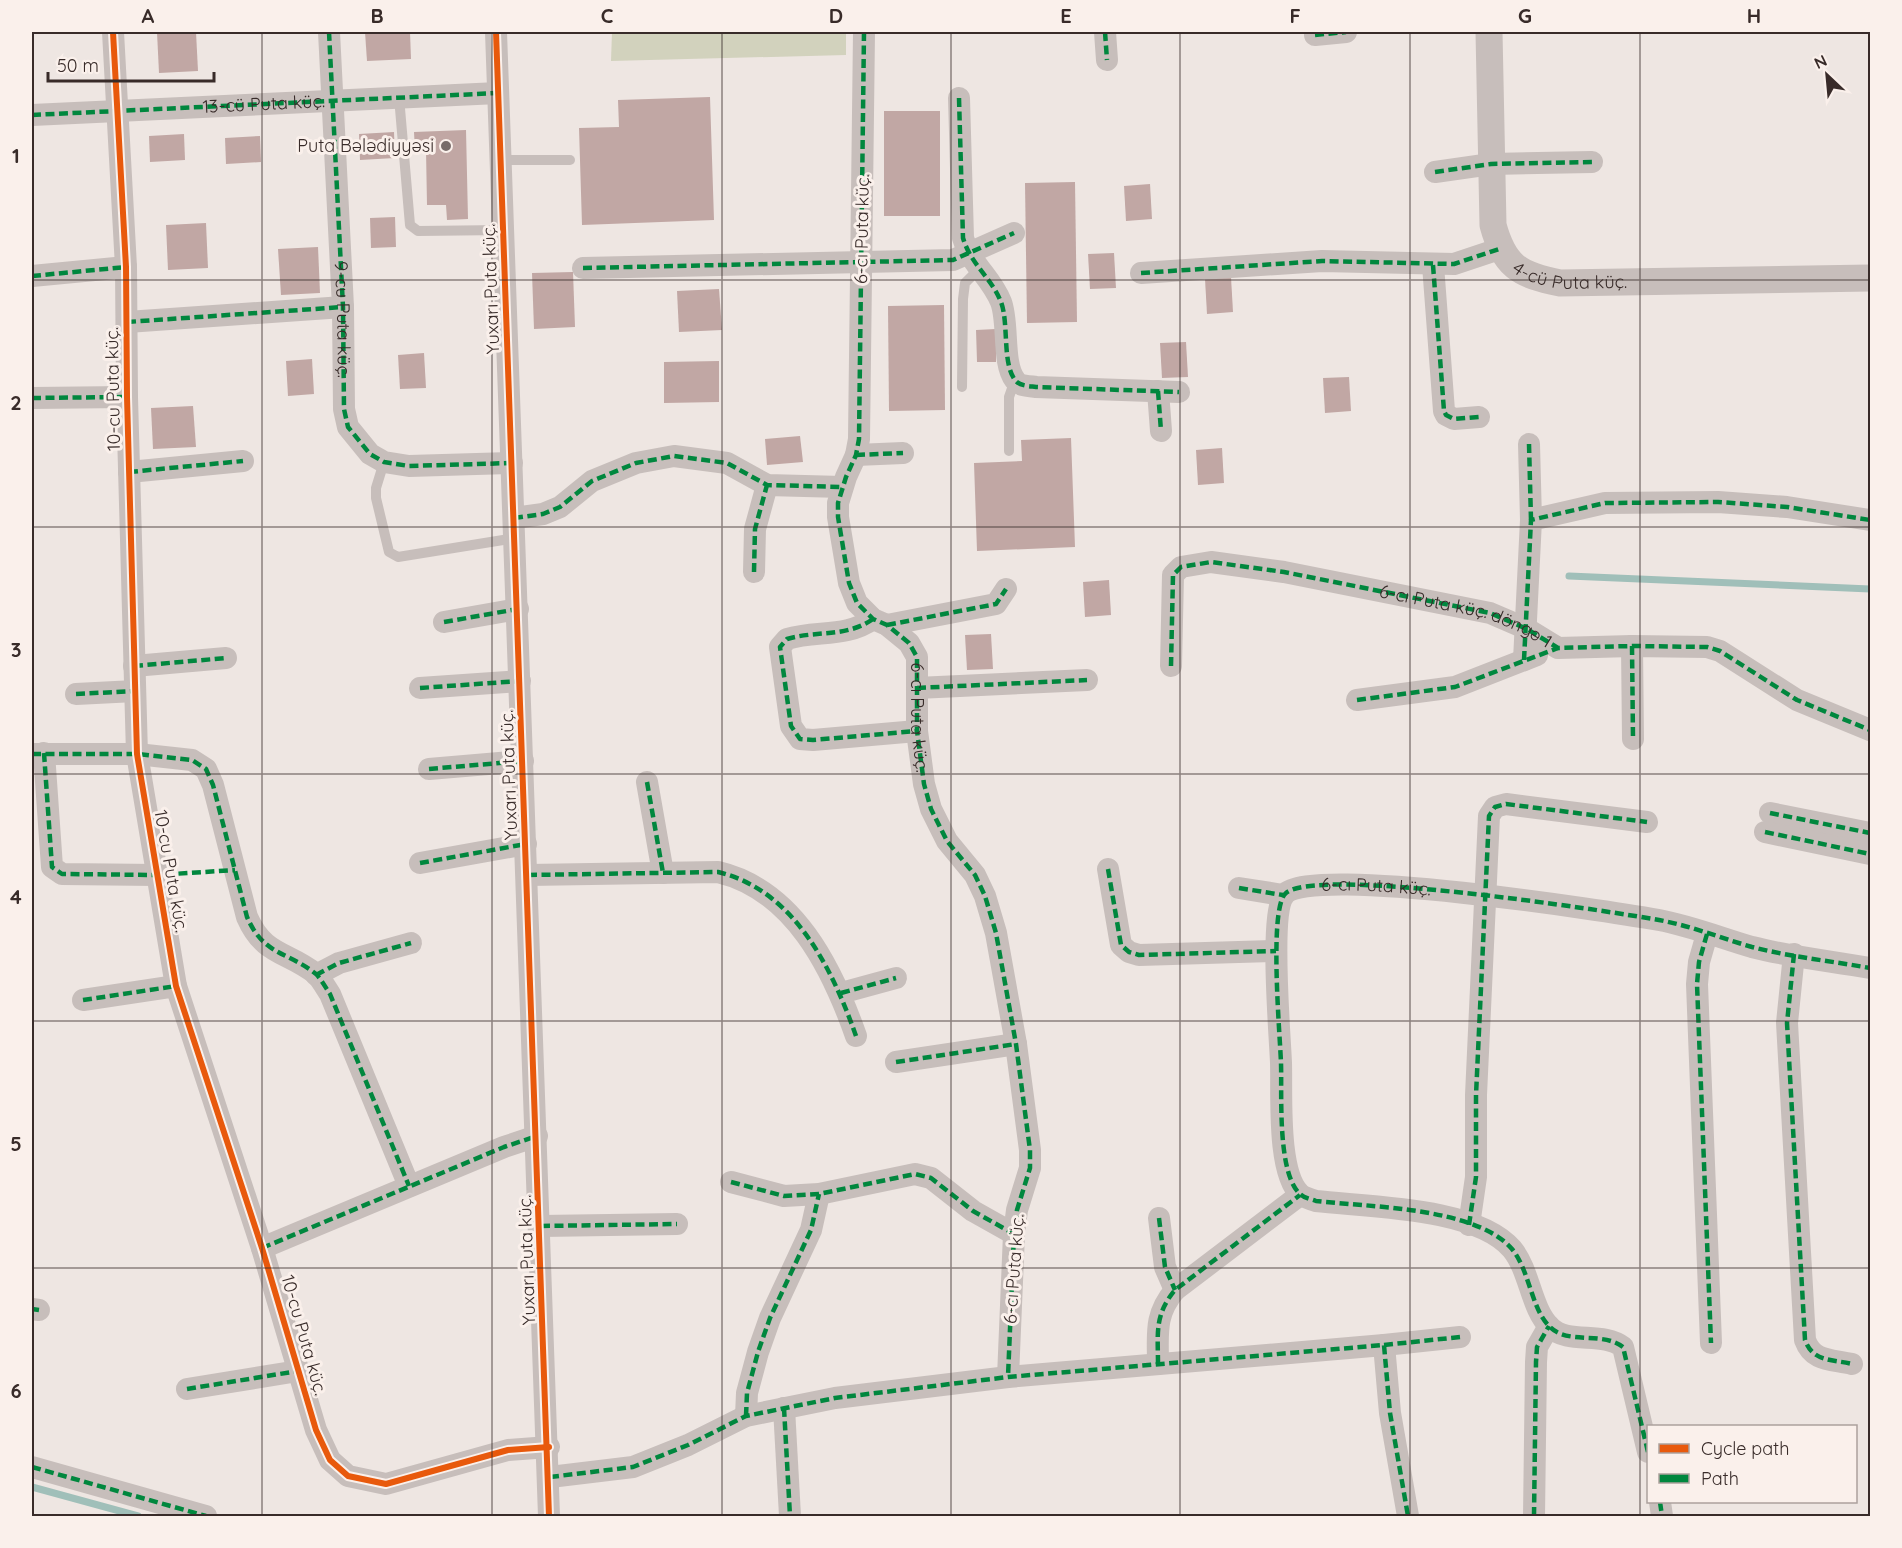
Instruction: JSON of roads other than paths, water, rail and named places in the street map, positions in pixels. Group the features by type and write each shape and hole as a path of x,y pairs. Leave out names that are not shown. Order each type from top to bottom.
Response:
{"street":[{"name":"10-cu Puta küç.","path":"113,32 126,267 127,398 137,754 176,986 262,1248 316,1430 330,1460 348,1476 369,1483 386,1484 508,1450 549,1447"},
{"name":"9-cu Puta küç.","path":"329,32 343,307 344,409 348,427 370,454 384,462"},
{"name":"Yuxarı Puta küç.","path":"496,32 549,1447 549,1516"},
{"name":"6-cı Puta küç.","path":"864,32 859,439 856,455 842,487 838,517 849,583 857,603 909,643 917,657 917,731 924,784 931,809 947,841 975,875 985,896 996,933 1016,1044 1030,1149 1030,1168 1017,1210 1014,1234 1008,1377"},
{"path":"1105,32 1107,60"},
{"path":"1315,35 1346,32"},
{"name":"4-cü Puta küç.","path":"1489,32 1493,225 1500,249 1516,269 1532,277 1560,283 1870,278"},
{"name":"13-cü Puta küç.","path":"32,115 498,93"},
{"path":"959,98 963,238 973,262 1001,302 1006,321 1010,368 1015,380 1022,385 1036,387 1169,392 1161,431"},
{"path":"1435,172 1491,164 1592,162"},
{"path":"584,268 862,261 973,262 1014,233"},
{"path":"1141,273 1322,261 1454,264 1500,249"},
{"path":"1433,265 1444,411 1446,416 1454,419 1479,417"},
{"path":"32,276 126,267"},
{"path":"127,322 343,307"},
{"path":"32,398 127,398"},
{"path":"1524,660 1531,520 1529,444"},
{"path":"856,455 903,453"},
{"path":"514,528 560,507 592,481 651,459 674,456 727,464 767,485 842,487"},
{"path":"129,472 243,461"},
{"path":"384,462 410,466 512,463"},
{"path":"754,572 755,529 767,485"},
{"path":"1531,520 1605,504 1718,502 1787,507 1870,520"},
{"name":"6-cı Puta küç. döngə 1","path":"1171,666 1173,575 1181,567 1196,562 1211,562 1284,572 1478,611 1527,629 1558,648 1632,646 1707,648 1720,651 1797,700 1870,730"},
{"path":"917,731 813,740 800,739 791,726 780,647 787,639 797,636 845,633 880,622 996,604 1006,589"},
{"path":"444,622 518,609"},
{"path":"1632,646 1633,739"},
{"path":"1357,700 1455,687 1558,648"},
{"path":"134,666 226,658"},
{"path":"917,688 1087,680"},
{"path":"420,688 520,681"},
{"path":"76,694 135,691"},
{"path":"157,874 62,874 52,867 38,753 137,754 192,760 206,770 213,785 247,918 254,935 274,951 316,975 330,994 409,1186"},
{"path":"429,769 523,761"},
{"path":"647,782 663,873"},
{"path":"1469,1225 1476,1177 1476,1095 1489,816 1495,807 1506,804 1647,822"},
{"path":"1870,833 1767,823 1870,854"},
{"path":"420,863 526,844"},
{"path":"1108,869 1121,945 1129,952 1139,955 1276,951"},
{"path":"528,875 718,872 741,877 766,893 791,915 841,993 856,1036"},
{"name":"6-cı Puta küç.","path":"1283,895 1293,888 1306,885 1358,883 1487,897 1658,920 1794,954 1870,968"},
{"path":"1239,888 1283,895 1279,908 1276,951 1284,1142 1291,1182 1300,1195 1316,1201 1443,1216 1501,1239 1512,1250 1522,1266 1549,1326 1560,1334 1615,1341 1623,1347 1647,1448"},
{"path":"1707,934 1699,962 1697,984 1711,1343"},
{"path":"316,975 339,963 411,944"},
{"path":"1794,954 1787,1023 1805,1340 1808,1349 1816,1357 1852,1364"},
{"path":"841,993 896,978"},
{"path":"83,1000 176,986"},
{"path":"896,1062 1016,1044"},
{"path":"262,1248 504,1147 537,1136"},
{"path":"731,1182 784,1197 819,1194 915,1174 932,1178 973,1211 1014,1234"},
{"path":"746,1416 747,1394 758,1352 770,1318 811,1230 819,1194"},
{"path":"1158,1364 1158,1320 1162,1305 1175,1290 1300,1195"},
{"path":"1159,1218 1165,1267 1175,1290"},
{"path":"541,1226 677,1224"},
{"path":"1533,1516 1537,1347 1549,1326"},
{"path":"550,1477 633,1467 688,1445 746,1416 835,1398 1008,1377 1384,1346 1460,1337"},
{"path":"1384,1346 1389,1401 1408,1516"},
{"path":"187,1389 298,1371"},
{"path":"784,1408 790,1516"},
{"path":"32,1467 206,1516"}],"lane":[{"path":"399,97 410,225 418,231 503,231"},
{"path":"501,160 570,160"},
{"path":"962,387 963,299 965,283 973,262"},
{"path":"1009,451 1009,397 1015,380"},
{"path":"384,462 376,488 376,498 389,552 398,557 514,528"}],"waterway":[{"path":"1569,576 1870,589"},
{"path":"32,1487 138,1516"}],"place":[{"name":"Puta Bələdiyyəsi","path":"446,146"}]}
